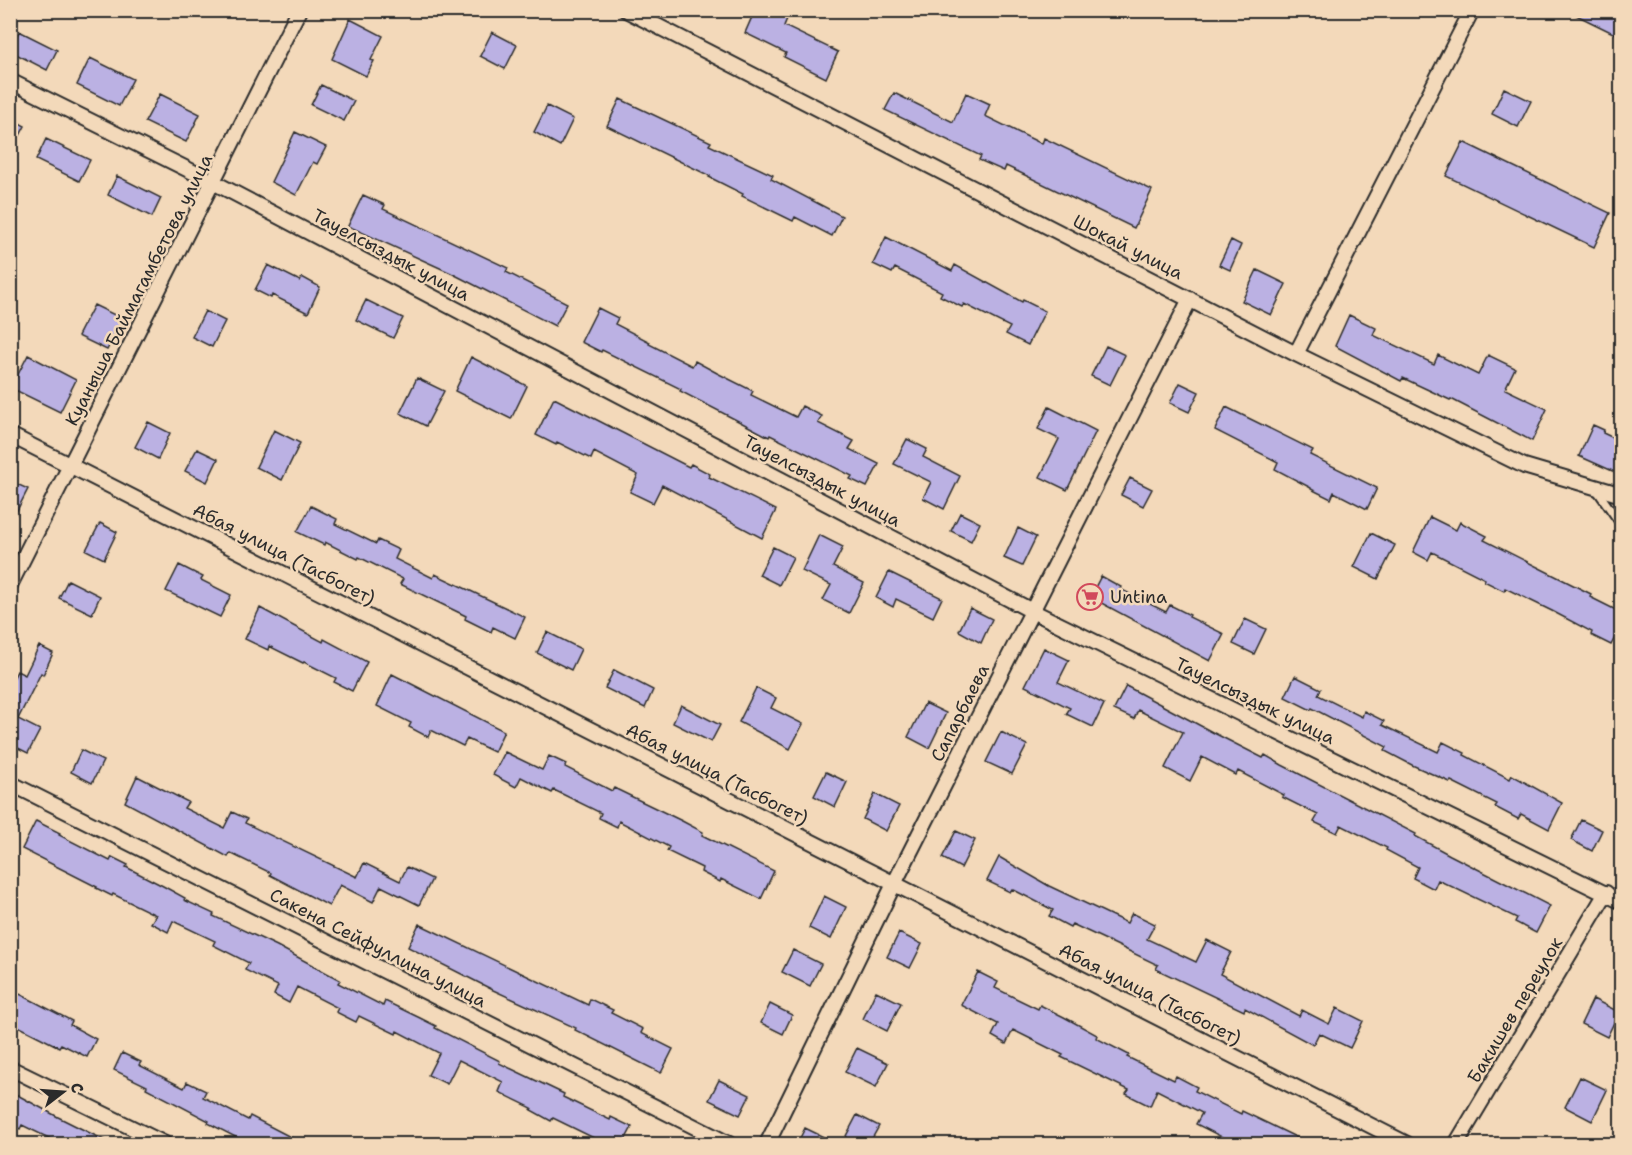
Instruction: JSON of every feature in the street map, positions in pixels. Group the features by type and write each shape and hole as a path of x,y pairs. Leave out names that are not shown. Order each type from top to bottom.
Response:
{"street":[{"name":"Куаныша Баймагамбетова улица","path":"10,585 299,10"},
{"name":"Шокай улица","path":"626,10 1296,354 1524,466 1622,495"},
{"path":"1296,354 1472,10"},
{"name":"Тауелсыздык улица","path":"10,81 213,182 1032,611 1622,902"},
{"name":"Сапарбаева","path":"767,1144 894,884 1190,299"},
{"name":"Абая улица (Тасбогет)","path":"10,435 1407,1144"},
{"name":"Сакена Сейфуллина улица","path":"10,783 729,1144"},
{"name":"Бакишев переулок","path":"1456,1144 1606,893"},
{"path":"10,1068 165,1144"}],"lane":[{"path":"1596,489 1622,526"}],"building":[{"path":"755,10 777,10 788,16 784,26 838,52 826,78 784,57 786,53 745,33"},
{"path":"1566,10 1622,10 1622,21 1615,34"},
{"path":"350,19 383,36 366,76 332,59"},
{"path":"19,31 57,50 47,70 10,51"},
{"path":"492,32 517,45 505,69 480,56"},
{"path":"90,58 133,79 119,106 77,85"},
{"path":"321,85 354,101 344,121 311,105"},
{"path":"1504,88 1531,101 1518,127 1492,114"},
{"path":"894,93 953,122 966,93 990,104 985,116 1042,144 1044,138 1152,190 1134,228 1006,166 1004,171 979,160 981,156 885,110"},
{"path":"160,94 200,114 186,142 145,122"},
{"path":"620,99 711,142 709,145 773,175 771,179 842,216 832,236 795,217 793,221 742,196 743,194 710,176 607,126"},
{"path":"547,106 573,119 560,146 534,132"},
{"path":"10,118 25,126 10,154"},
{"path":"295,132 326,147 317,164 313,162 296,195 271,182"},
{"path":"46,139 90,160 79,181 36,160"},
{"path":"1463,142 1610,213 1594,247 1446,176"},
{"path":"117,176 161,198 152,217 108,195"},
{"path":"363,195 385,205 383,209 508,268 506,272 567,303 555,326 451,273 348,226"},
{"path":"886,237 952,271 955,265 1022,302 1023,300 1045,311 1028,345 1006,334 1010,327 964,304 962,307 940,296 942,292 895,268 892,273 873,264"},
{"path":"1231,240 1241,245 1230,270 1219,265"},
{"path":"268,265 300,281 302,277 320,287 308,313 272,295 271,298 255,290"},
{"path":"1257,270 1286,284 1271,315 1242,301"},
{"path":"366,300 403,318 393,338 356,320"},
{"path":"94,305 123,319 107,350 78,336"},
{"path":"598,308 618,318 615,324 650,342 649,344 692,366 695,361 753,391 751,395 796,417 802,406 822,416 818,423 854,441 849,449 879,464 867,487 850,479 852,476 770,435 769,437 680,391 681,389 581,342"},
{"path":"205,311 225,321 212,347 192,337"},
{"path":"1349,315 1376,328 1373,335 1434,364 1438,355 1478,375 1488,355 1515,368 1505,389 1547,409 1532,441 1451,399 1403,378 1401,381 1335,346"},
{"path":"1106,346 1125,355 1110,385 1091,376"},
{"path":"28,355 76,380 60,412 11,388"},
{"path":"471,357 527,386 511,419 455,391"},
{"path":"417,378 444,391 426,426 400,413"},
{"path":"1180,383 1199,392 1189,412 1170,403"},
{"path":"554,398 689,467 691,464 710,474 709,477 776,510 762,538 662,485 653,503 630,492 638,475 594,452 591,459 557,442 556,445 536,435"},
{"path":"1049,407 1096,431 1067,490 1040,477 1059,439 1038,429"},
{"path":"1226,407 1313,450 1310,455 1377,488 1367,509 1334,492 1331,499 1311,489 1275,469 1278,462 1215,430"},
{"path":"148,422 170,433 158,459 135,447"},
{"path":"1593,425 1604,430 1603,433 1622,442 1622,464 1617,473 1579,456"},
{"path":"274,430 300,443 282,480 256,467"},
{"path":"907,439 927,449 923,457 960,476 944,509 923,498 931,482 894,464"},
{"path":"197,449 218,459 207,482 185,471"},
{"path":"1130,478 1152,489 1143,506 1121,495"},
{"path":"10,481 28,489 10,524"},
{"path":"311,506 337,519 335,524 376,544 378,540 399,550 395,559 433,578 435,574 525,617 515,638 493,627 491,632 465,619 466,616 400,584 403,579 359,557 358,559 325,542 324,545 297,532"},
{"path":"960,513 980,523 971,541 951,531"},
{"path":"1430,517 1456,530 1460,522 1487,536 1484,540 1591,594 1590,597 1622,613 1622,624 1611,645 1552,611 1505,588 1504,591 1432,552 1428,560 1413,552"},
{"path":"100,523 117,532 104,559 86,550"},
{"path":"1018,528 1036,537 1022,566 1004,558"},
{"path":"1371,533 1395,545 1378,579 1354,567"},
{"path":"819,535 843,547 833,567 864,583 849,613 823,600 831,585 802,571"},
{"path":"773,547 793,557 779,585 759,575"},
{"path":"179,565 203,577 201,580 231,595 220,617 166,591"},
{"path":"889,572 942,598 933,617 896,599 893,607 876,598"},
{"path":"1101,576 1121,587 1120,589 1166,612 1170,605 1224,634 1210,661 1090,597"},
{"path":"68,580 100,596 92,614 59,598"},
{"path":"260,608 323,642 324,639 367,662 352,691 334,682 336,678 304,662 269,646 268,650 245,639"},
{"path":"970,608 992,619 981,643 959,631"},
{"path":"1245,619 1266,629 1254,654 1233,644"},
{"path":"547,632 581,649 571,670 537,653"},
{"path":"39,646 53,653 18,719 40,730 28,753 10,744 10,685 17,671 25,675"},
{"path":"1044,648 1069,660 1058,682 1104,704 1093,727 1066,714 1070,708 1025,686"},
{"path":"614,670 653,690 645,708 605,688"},
{"path":"392,674 504,731 494,752 467,739 463,746 431,730 428,737 409,727 411,723 377,706"},
{"path":"1295,676 1321,689 1318,695 1362,717 1364,711 1384,721 1382,725 1438,752 1443,742 1510,779 1512,775 1562,803 1549,829 1521,814 1518,819 1495,807 1497,804 1412,765 1385,751 1387,747 1312,708 1311,710 1285,697"},
{"path":"1126,686 1263,758 1265,755 1550,906 1536,933 1515,922 1517,918 1438,880 1434,889 1413,878 1418,867 1386,850 1387,848 1341,825 1337,833 1314,822 1318,815 1238,771 1236,775 1202,757 1190,781 1165,768 1183,732 1138,710 1134,719 1114,710"},
{"path":"756,688 776,698 771,708 803,724 790,749 739,722"},
{"path":"925,703 946,713 929,748 908,737"},
{"path":"681,705 720,725 711,742 673,723"},
{"path":"1001,732 1027,745 1012,774 986,762"},
{"path":"81,750 103,761 92,783 71,772"},
{"path":"505,752 542,770 549,756 566,764 565,767 612,791 614,788 682,821 703,832 702,835 774,871 761,899 721,879 720,882 701,872 702,868 667,851 669,847 619,821 617,827 599,818 601,813 554,790 552,793 521,777 516,787 493,775"},
{"path":"826,772 847,782 835,807 814,796"},
{"path":"137,776 188,802 184,808 224,828 232,812 247,819 245,823 357,877 364,863 400,881 407,867 432,879 419,905 381,886 373,902 340,885 329,906 270,875 271,873 230,853 228,857 125,802"},
{"path":"875,794 899,806 886,831 863,819"},
{"path":"1581,820 1602,830 1592,851 1571,840"},
{"path":"36,821 110,861 112,857 128,865 126,867 214,914 213,916 277,946 340,980 338,983 383,1006 385,1001 420,1018 500,1061 499,1063 564,1094 563,1097 610,1120 611,1117 632,1127 623,1144 606,1144 553,1118 551,1121 531,1110 532,1108 499,1092 503,1082 459,1060 447,1084 428,1075 439,1053 397,1031 396,1034 359,1016 356,1022 336,1012 338,1008 297,987 289,1003 274,995 278,986 245,970 249,963 213,945 215,941 173,921 168,932 151,923 156,915 113,894 112,896 22,849"},
{"path":"956,831 975,840 961,868 942,858"},
{"path":"999,857 1049,886 1127,923 1132,913 1155,924 1147,939 1196,962 1207,940 1231,952 1220,974 1299,1016 1302,1010 1329,1024 1337,1008 1363,1021 1350,1048 1319,1033 1313,1045 1245,1008 1244,1011 1156,969 1158,965 1072,924 1070,927 1049,916 1053,910 1012,889 1010,892 987,881"},
{"path":"824,896 846,907 831,939 809,928"},
{"path":"419,924 588,1005 590,999 613,1010 611,1013 643,1029 641,1033 673,1049 661,1073 575,1030 576,1028 493,990 408,947"},
{"path":"899,933 922,944 910,968 887,957"},
{"path":"793,950 821,964 810,986 782,972"},
{"path":"978,972 998,982 995,988 1038,1009 1040,1005 1064,1017 1097,1035 1096,1038 1129,1055 1127,1057 1174,1080 1176,1076 1197,1087 1195,1091 1310,1144 1226,1144 1228,1140 1196,1124 1202,1113 1157,1090 1150,1106 1126,1094 1129,1090 1061,1057 1063,1055 1013,1030 1006,1044 992,1036 998,1024 961,1005"},
{"path":"10,989 72,1021 70,1025 96,1039 87,1057 61,1044 59,1047 10,1022"},
{"path":"876,991 901,1003 887,1031 863,1019"},
{"path":"1593,999 1619,1012 1607,1037 1581,1024"},
{"path":"770,1004 792,1015 783,1034 761,1023"},
{"path":"857,1048 888,1063 876,1087 845,1072"},
{"path":"122,1053 141,1062 139,1065 184,1088 187,1082 206,1091 203,1097 248,1120 250,1116 304,1144 249,1144 146,1088 147,1086 114,1070"},
{"path":"1580,1077 1607,1090 1592,1121 1565,1107"},
{"path":"719,1080 750,1095 740,1115 709,1100"},
{"path":"10,1091 112,1144 61,1144 22,1125 20,1129 10,1124"},
{"path":"857,1115 879,1126 869,1144 859,1144 845,1138"},
{"path":"805,1128 838,1144 797,1144"}],"place":[{"name":"Untina","path":"1090,597"}]}
